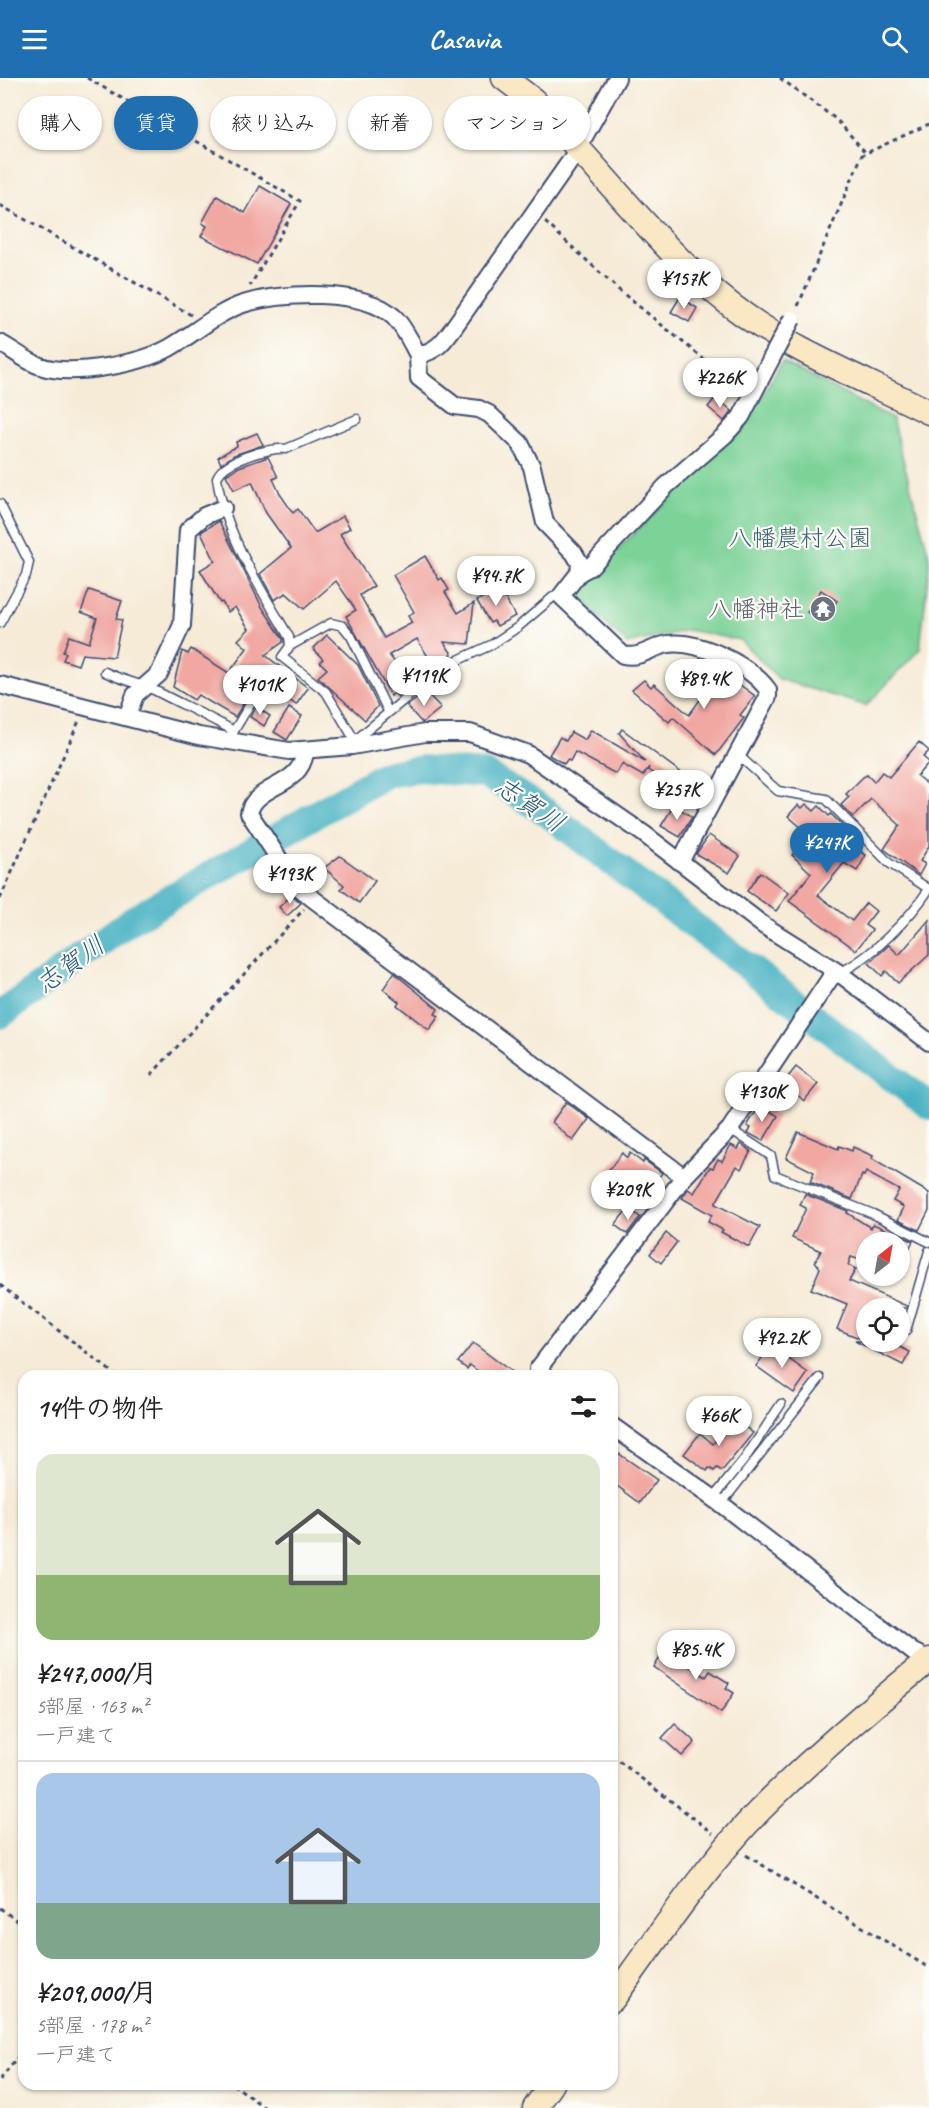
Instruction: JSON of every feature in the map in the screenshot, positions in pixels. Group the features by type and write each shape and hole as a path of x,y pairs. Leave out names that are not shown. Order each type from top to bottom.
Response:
{"street":[{"path":"504,78 528,96"},
{"path":"590,124 617,78"},
{"path":"418,355 436,350 442,343 571,160 576,150"},
{"path":"582,150 615,190 697,275 734,308 771,332 929,412"},
{"path":"0,343 39,366 109,367 148,358 242,304 319,294 375,306 395,318 418,355 419,378 455,406 479,409 489,414 520,443 532,467 545,523 574,554 580,563 579,573"},
{"path":"680,862 768,697 768,690 764,684 727,658 695,645 667,644 641,655 623,655 561,596 579,573 590,567 666,486 725,435 741,417 792,319"},
{"path":"127,717 131,702 144,686 159,674 182,626 188,530 204,516 223,508"},
{"path":"0,685 127,717 305,752 425,733 470,733 518,750 528,754 596,800 763,926 929,1042"},
{"path":"305,752 299,771 253,803 249,813 296,885 684,1177"},
{"path":"539,1370 684,1177 730,1128 835,975"},
{"path":"618,1430 716,1502 912,1652 929,1660 793,1779 729,1845 618,1992"},
{"path":"535,2108 548,2090"}],"lane":[{"path":"290,646 290,638 262,592 223,508 217,478 223,469 258,452 274,447 286,449 357,419"},
{"path":"0,504 28,562 26,575 0,623"},
{"path":"388,711 351,636 343,626 331,623 290,646 282,657 326,693 353,743 388,711 445,666 491,645 518,627 553,597 561,596"},
{"path":"105,672 144,686 180,705 195,709 232,736 252,701"},
{"path":"738,755 778,791 826,799 869,847 889,864 929,889 902,922 852,965 835,975"},
{"path":"730,1128 771,1156 776,1175 873,1214 929,1242"},
{"path":"910,1317 929,1251"},
{"path":"716,1502 820,1378"},
{"path":"716,1502 781,1404"}],"path":[{"path":"87,78 300,201 245,294 242,304"},
{"path":"780,78 837,120 866,153"},
{"path":"792,319 862,155 929,124"},
{"path":"0,205 206,324"},
{"path":"534,213 643,311 753,397"},
{"path":"0,899 88,707"},
{"path":"151,1075 300,915 312,898"},
{"path":"0,1285 109,1370"},
{"path":"618,1761 729,1845 929,1968"},
{"path":"0,1908 18,1922"},
{"path":"0,2080 18,2057"},
{"path":"241,2090 265,2108"}],"green space":[{"name":"八幡農村公園","path":"782,361 892,419 929,555 920,649 866,706 779,679 740,640 688,630 627,644 574,593 749,419"}],"building":[{"path":"260,186 291,204 257,264 201,236 207,226 202,223 217,196 245,213"},
{"path":"680,297 697,308 689,322 671,312"},
{"path":"716,397 732,411 724,421 708,407"},
{"path":"257,433 263,445 234,455 221,464 218,457 237,446 236,442"},
{"path":"268,457 278,477 273,479 280,494 293,513 298,509 315,533 343,516 350,528 340,534 374,586 360,595 384,638 412,623 408,616 414,612 393,575 425,556 439,580 442,578 449,590 445,592 458,613 474,603 469,644 444,642 452,654 434,666 417,639 389,655 413,685 398,697 394,693 391,696 346,616 356,610 336,581 304,609 286,593 274,600 260,574 291,548 266,513 252,482 234,490 226,475 239,467"},
{"path":"219,521 262,607 283,639 283,642 265,655 308,688 296,705 269,685 258,700 255,695 248,696 235,717 198,695 194,700 173,687 182,651 188,654 191,649 229,673 247,648 238,640 249,629 235,607 228,612 222,602 220,603 200,570 215,561 201,532"},
{"path":"499,587 515,616 497,626 494,621 490,623 477,601"},
{"path":"89,590 122,601 116,619 122,620 114,657 82,654 78,665 63,660 66,653 63,652 69,636 89,643 97,618 81,612"},
{"name":"八幡神社","path":"821,590 837,601 821,621 807,612"},
{"path":"327,635 358,665 378,706 365,720 318,677 327,669 320,662 323,659 313,649"},
{"path":"721,671 755,696 740,715 744,718 716,755 673,717 669,722 632,690 644,680 651,687 654,684 689,715"},
{"path":"426,692 441,708 422,723 407,706"},
{"path":"256,707 270,716 264,726 250,717"},
{"path":"289,708 302,716 287,740 274,732"},
{"path":"622,729 683,774 673,787 648,770 649,767 643,776 622,764 616,774 575,752 570,761 567,760 564,764 549,755 560,737 566,741 571,732 585,740 591,730 645,762 619,733"},
{"path":"919,742 929,751 923,757 929,762 917,776 929,786 929,846 920,861 925,864 919,875 884,849 900,825 871,799 853,817 841,805 849,797 846,794 863,777 867,775 874,782 882,772 889,777"},
{"path":"806,804 814,811 819,806 829,816 831,814 843,826 833,835 866,855 857,871 844,863 818,895 852,921 866,903 876,911 865,925 872,930 856,950 789,901 811,873 792,855 811,836 788,816 798,805 802,808"},
{"path":"674,805 692,817 680,837 661,826"},
{"path":"709,835 740,856 729,873 696,854"},
{"path":"340,856 375,881 359,903 341,889 344,885 324,868"},
{"path":"760,872 789,893 776,911 747,891"},
{"path":"292,895 301,903 287,916 279,907"},
{"path":"929,920 929,955 898,983 886,971 882,976 869,963 889,945 899,955"},
{"path":"394,973 438,1009 435,1014 439,1016 429,1030 397,1005 399,1002 383,989"},
{"path":"796,1067 818,1084 804,1101 784,1082"},
{"path":"566,1102 589,1119 573,1141 552,1122"},
{"path":"760,1105 778,1116 763,1141 748,1133 751,1128 747,1126"},
{"path":"798,1132 838,1149 839,1146 852,1151 853,1147 873,1156 872,1159 929,1193 929,1210 919,1230 898,1220 904,1207 893,1201 899,1190 866,1172 864,1176 862,1175 852,1199 810,1182 814,1172 786,1158"},
{"path":"741,1144 751,1151 741,1169 737,1166 715,1204 760,1227 749,1247 721,1232 723,1230 708,1222 712,1215 682,1198 688,1189 694,1193 710,1167 713,1168 718,1159 722,1161 731,1145 738,1149"},
{"path":"622,1153 627,1158 630,1153 643,1163 644,1160 662,1173 651,1188 641,1181 633,1191 608,1171"},
{"path":"805,1194 848,1211 847,1213 871,1228 873,1224 892,1232 856,1232 856,1258 851,1257 848,1265 856,1269 849,1281 856,1286 888,1298 856,1298 856,1337 837,1329 847,1304 811,1289 820,1268 815,1261 821,1251 792,1238 806,1208 800,1205"},
{"path":"628,1208 640,1217 627,1234 615,1225"},
{"path":"666,1233 677,1242 661,1263 650,1254"},
{"path":"473,1343 509,1370 476,1370 470,1365 467,1369 458,1362"},
{"path":"771,1346 808,1373 794,1393 756,1366"},
{"path":"877,1352 910,1352 903,1365"},
{"path":"733,1418 753,1433 722,1471 709,1468 707,1471 684,1454 700,1433 713,1444"},
{"path":"618,1453 657,1480 640,1503 618,1486"},
{"path":"665,1650 706,1677 710,1671 729,1683 726,1688 734,1693 721,1713 654,1667"},
{"path":"675,1724 695,1742 682,1756 662,1738"}],"waterway":[{"name":"志賀川","path":"0,1015 132,920 386,774 422,769 485,774 546,812 929,1106"}],"place":[{"name":"八幡神社","path":"823,609"}]}
